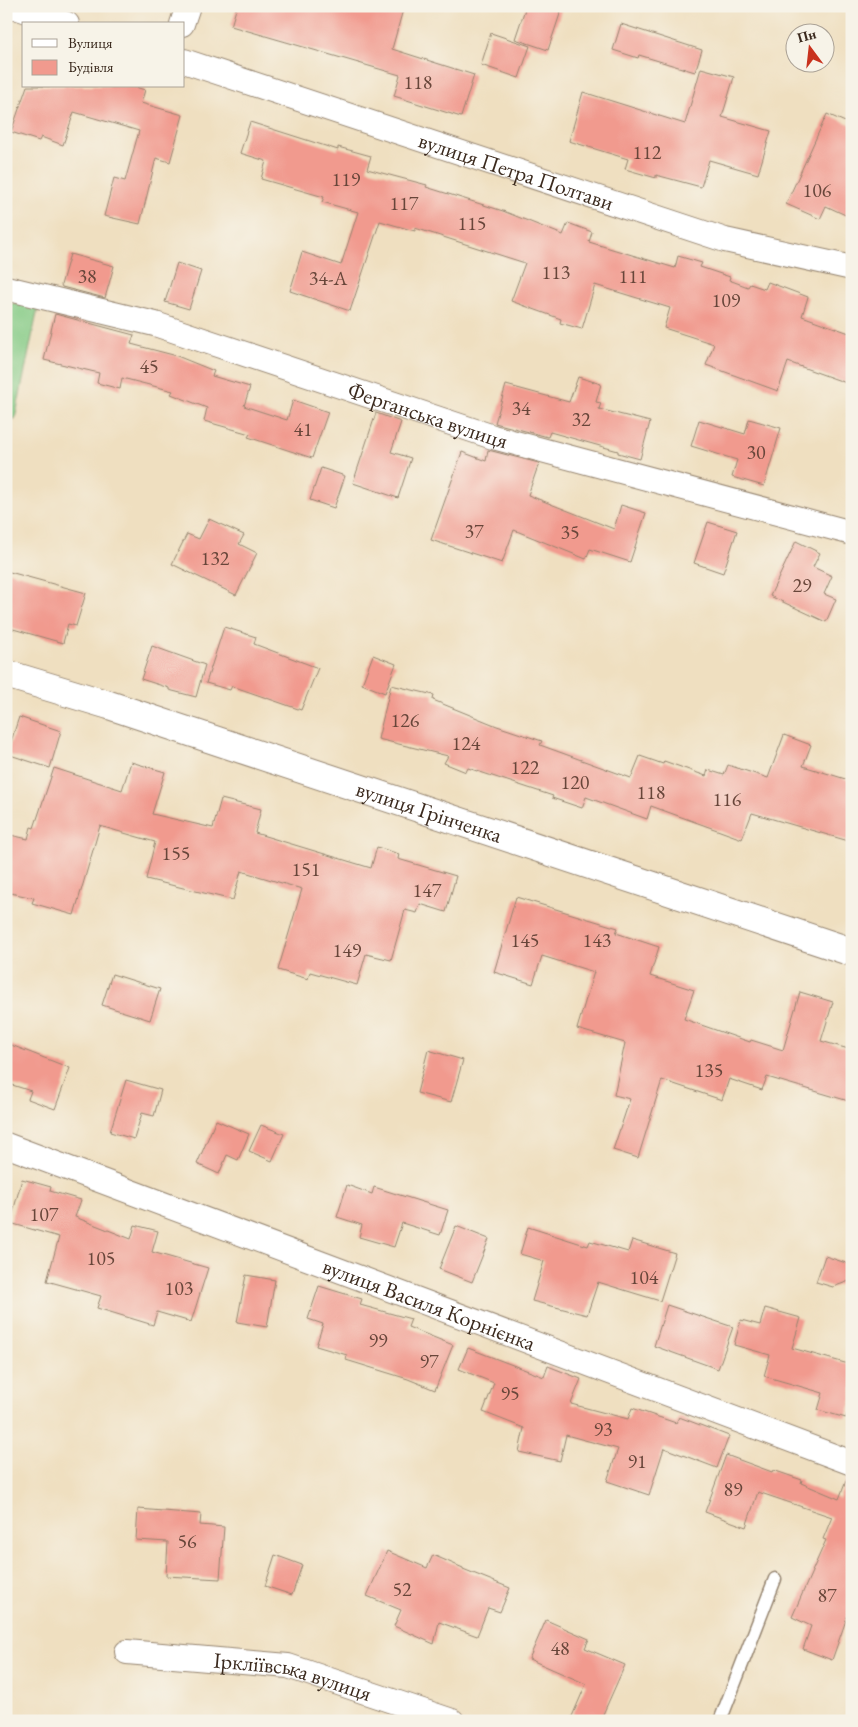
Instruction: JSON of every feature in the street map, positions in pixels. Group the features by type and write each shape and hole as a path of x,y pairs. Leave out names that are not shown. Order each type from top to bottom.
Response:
{"street":[{"path":"12,6 61,22"},
{"path":"183,22 188,6"},
{"name":"вулиця Петра Полтави","path":"185,61 725,240 852,268"},
{"name":"Ферганська вулиця","path":"6,288 155,324 493,437 852,533"},
{"name":"вулиця Грінченка","path":"6,674 109,705 852,952"},
{"name":"вулиця Василя Корнієнка","path":"6,1145 852,1463"},
{"name":"Іркліївська вулиця","path":"127,1652 288,1666 452,1721"}],"lane":[{"path":"720,1721 775,1579"}],"green space":[{"path":"6,302 38,308 15,419 6,418"}],"building":[{"path":"237,6 404,6 392,49 474,75 461,117 394,96 400,75 231,26"},
{"path":"526,6 547,6 561,11 548,50 515,39"},
{"path":"621,24 702,50 695,72 639,55 638,58 613,50"},
{"path":"491,33 530,46 519,78 481,65"},
{"path":"701,68 734,77 722,117 771,131 758,174 709,160 701,187 656,175 656,178 625,169 628,159 569,141 583,92 685,124"},
{"path":"26,88 138,88 145,90 141,103 183,115 170,162 156,158 140,224 104,216 114,178 125,181 139,131 74,112 63,145 41,137 39,141 11,132"},
{"path":"827,114 852,125 852,218 826,206 820,219 786,204"},
{"path":"250,122 338,150 338,147 371,156 367,169 427,185 426,187 503,211 563,235 568,223 592,232 589,242 675,268 678,256 702,263 700,267 730,277 729,280 748,287 750,284 765,289 768,282 808,297 802,316 852,334 852,385 788,362 778,391 706,365 714,344 664,328 670,308 595,285 582,329 560,323 561,319 511,301 525,263 415,228 415,231 380,221 350,311 290,291 302,252 341,265 358,212 322,202 324,197 261,179 266,161 240,153"},
{"path":"70,254 114,266 105,298 62,287"},
{"path":"177,263 201,271 189,309 165,302"},
{"path":"55,314 134,335 131,344 177,356 214,371 212,376 250,387 244,406 287,420 293,400 328,412 312,458 248,437 250,434 204,421 207,408 171,394 173,391 122,378 120,389 97,383 99,373 44,360"},
{"path":"578,377 601,384 596,402 601,403 599,409 650,422 640,459 550,432 548,437 495,423 506,385 569,402"},
{"path":"376,413 401,422 391,452 411,458 398,498 353,483"},
{"path":"749,419 781,428 764,486 732,477 737,460 691,446 699,420 745,434"},
{"path":"488,450 539,463 528,495 614,529 621,505 646,513 630,562 590,549 586,559 514,530 502,563 431,540 462,452 486,461"},
{"path":"321,468 345,476 334,508 310,500"},
{"path":"209,519 244,535 239,544 257,553 236,595 172,564 187,534 199,539"},
{"path":"708,522 737,531 723,573 694,563"},
{"path":"796,541 820,553 813,567 832,576 824,594 836,599 826,622 770,596"},
{"path":"6,571 86,593 76,626 68,624 63,643 6,627"},
{"path":"224,627 256,637 254,644 318,668 301,710 232,686 230,690 206,683"},
{"path":"152,646 205,665 196,697 169,690 169,688 141,679"},
{"path":"373,655 396,664 385,693 362,684"},
{"path":"391,685 434,695 433,700 497,726 542,741 540,745 631,778 640,756 663,764 664,761 706,776 708,770 724,775 728,765 768,778 784,735 811,745 803,766 852,781 852,842 752,813 742,839 651,806 647,819 586,797 582,808 552,798 553,796 468,768 466,772 444,763 448,756 378,739"},
{"path":"19,717 61,731 50,768 7,754"},
{"path":"131,762 165,772 152,814 213,828 221,799 261,809 255,833 371,868 377,847 399,854 398,859 456,876 446,912 420,904 417,913 405,910 391,960 366,954 357,985 310,972 308,979 278,970 302,889 241,871 233,900 146,879 155,842 100,826 74,915 32,903 34,898 6,892 6,834 28,839 31,827 34,828 54,768 122,790"},
{"path":"516,897 618,928 616,933 659,947 650,976 694,990 684,1019 750,1042 751,1040 783,1050 800,992 833,1002 821,1041 852,1050 852,1102 767,1077 762,1090 729,1079 722,1100 662,1080 638,1158 613,1150 630,1099 614,1095 625,1043 577,1029 594,972 542,956 533,984 494,972"},
{"path":"112,974 160,989 150,1020 102,1005"},
{"path":"6,1043 70,1068 55,1109 28,1099 31,1091 6,1083"},
{"path":"428,1050 463,1060 451,1102 417,1093"},
{"path":"126,1080 161,1090 154,1116 142,1113 134,1139 110,1132"},
{"path":"216,1120 249,1134 238,1160 227,1155 219,1174 197,1164"},
{"path":"261,1125 284,1134 272,1161 249,1151"},
{"path":"22,1179 51,1187 50,1191 81,1200 75,1217 131,1239 135,1225 158,1231 152,1252 208,1268 191,1322 157,1312 153,1325 97,1308 101,1296 47,1281 59,1237 10,1223"},
{"path":"347,1185 372,1194 374,1187 448,1210 440,1235 402,1223 394,1247 359,1237 362,1225 337,1217"},
{"path":"456,1226 489,1239 472,1282 439,1269"},
{"path":"528,1227 588,1246 590,1241 628,1252 632,1240 675,1253 660,1301 598,1282 587,1315 532,1301 544,1261 520,1254"},
{"path":"825,1256 852,1265 852,1280 833,1287 816,1282"},
{"path":"246,1275 275,1280 267,1327 237,1322"},
{"path":"319,1286 362,1299 360,1305 411,1319 408,1327 453,1345 435,1390 408,1379 346,1360 347,1355 316,1346 323,1324 308,1319"},
{"path":"667,1305 733,1327 718,1369 654,1346"},
{"path":"765,1308 801,1318 792,1348 852,1365 852,1400 846,1418 818,1410 823,1393 764,1376 770,1355 734,1345 741,1320 760,1325"},
{"path":"468,1348 544,1377 548,1366 581,1379 571,1404 628,1419 632,1408 676,1423 679,1417 729,1436 717,1468 664,1448 649,1495 607,1481 618,1449 566,1435 560,1461 519,1452 524,1428 483,1412 494,1383 459,1369"},
{"path":"726,1455 772,1472 773,1470 802,1480 801,1483 839,1499 848,1476 852,1476 852,1603 832,1660 803,1649 811,1626 792,1617 826,1540 823,1539 832,1517 758,1492 746,1527 705,1512"},
{"path":"138,1509 201,1514 200,1525 224,1527 220,1579 166,1576 168,1542 136,1540"},
{"path":"387,1551 427,1568 433,1555 510,1588 500,1612 488,1608 477,1636 439,1622 434,1644 394,1626 401,1610 367,1596"},
{"path":"275,1555 302,1565 292,1595 265,1586"},
{"path":"546,1620 589,1639 585,1648 625,1665 600,1721 570,1721 586,1684 529,1659"}]}
